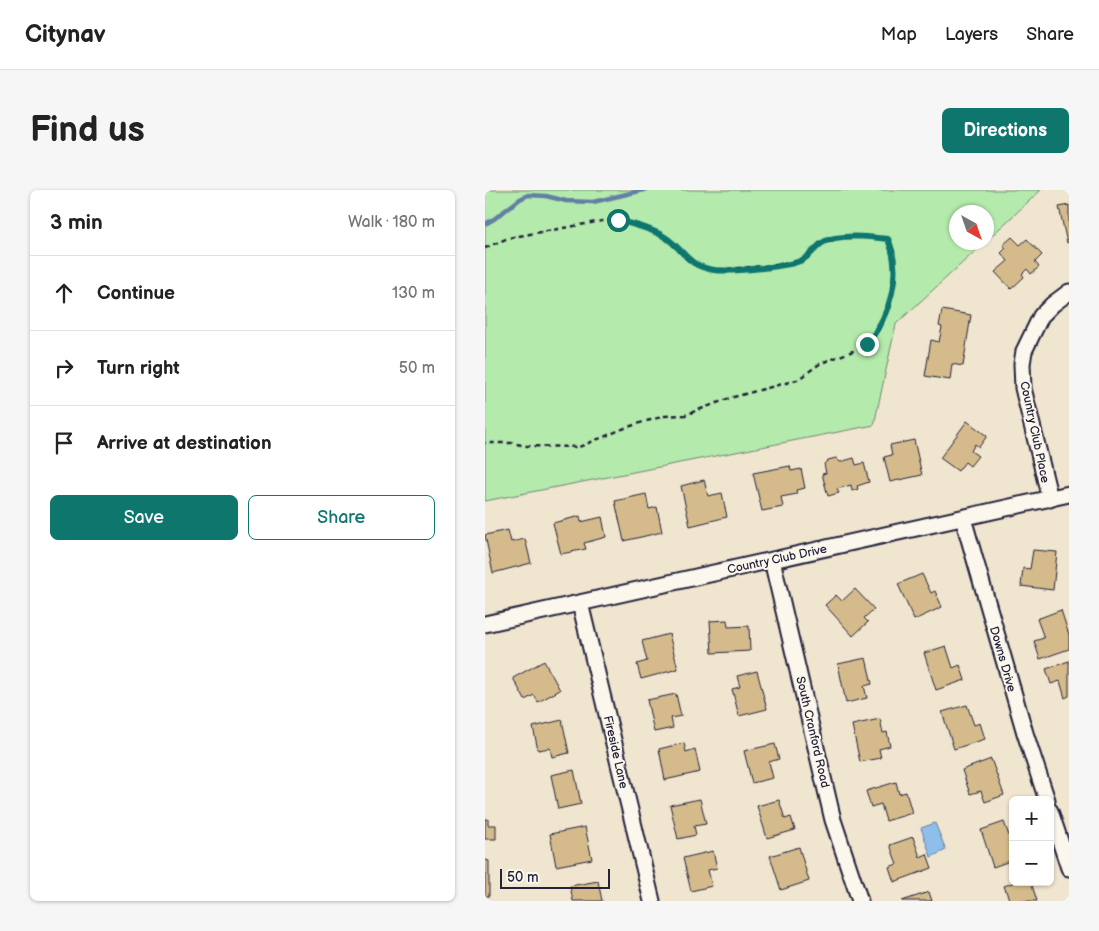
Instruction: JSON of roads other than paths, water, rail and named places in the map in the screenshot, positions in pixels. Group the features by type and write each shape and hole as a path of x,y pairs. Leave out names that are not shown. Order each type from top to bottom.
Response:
{"street":[{"name":"Country Club Place","path":"1050,499 1023,388 1022,364 1024,351 1041,316 1069,292"},
{"name":"Country Club Drive","path":"485,624 1069,494"},
{"name":"Downs Drive","path":"963,518 1025,733 1046,796"},
{"name":"South Cranford Road","path":"772,560 833,820 860,901"},
{"name":"Fireside Lane","path":"581,603 652,901"},
{"path":"1054,823 1069,868"}],"water":[{"path":"935,823 946,850 931,857 921,828"}],"waterway":[{"path":"485,224 528,195 546,196 566,201 593,202 644,190"}]}
